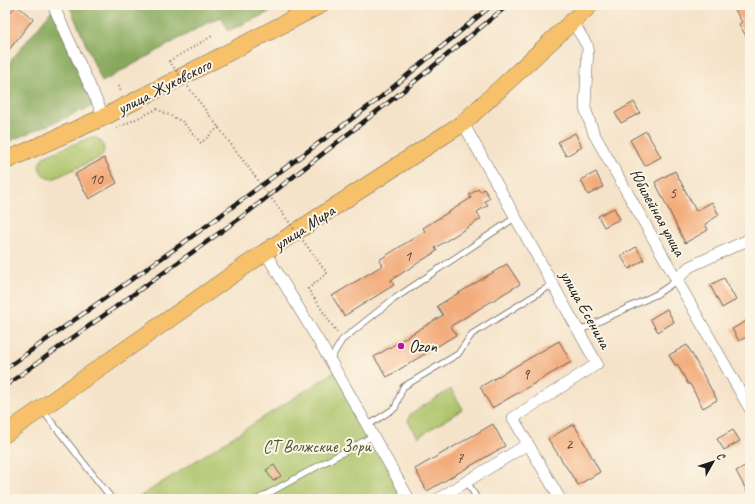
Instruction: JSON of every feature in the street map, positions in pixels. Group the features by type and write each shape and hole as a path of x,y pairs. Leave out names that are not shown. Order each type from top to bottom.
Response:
{"main road":[{"name":"улица Жуковского","path":"5,161 104,117 320,5"},
{"name":"улица Мира","path":"5,434 265,252 463,123 590,5"}],"street":[{"path":"53,5 104,117"},
{"name":"Юбилейная улица","path":"573,22 588,47 585,108 594,134 676,281 750,409"},
{"name":"улица Есенина","path":"463,123 597,364 513,418 560,499"},
{"path":"676,281 689,267 750,240"},
{"path":"265,252 330,360 409,499"},
{"path":"438,499 528,444"}],"lane":[{"path":"330,360 342,340 391,301 516,217"},
{"path":"579,331 657,294 676,281"},
{"path":"368,426 395,408 403,387 458,354 472,334 553,284"},
{"path":"42,409 112,499"},
{"path":"260,499 373,436"},
{"path":"467,481 477,499"}],"path":[{"path":"214,35 169,61 327,273 308,289 342,340"},
{"path":"117,128 157,109 186,124 201,144 219,127"}],"green space":[{"path":"69,5 285,5 228,31 222,17 207,23 102,82"},
{"path":"52,10 93,106 5,143 5,68"},
{"path":"91,137 99,139 102,143 104,150 101,157 53,179 45,177 40,171 39,165 43,157"},
{"name":"СТ Волжские Зори","path":"336,371 409,499 136,499"},
{"path":"451,389 463,409 418,437 408,421 410,414"}],"building":[{"path":"16,5 33,19 5,55 5,19"},
{"path":"732,5 750,5 750,43 739,24 742,22"},
{"path":"634,102 640,113 621,123 615,113"},
{"path":"646,131 661,157 645,166 630,140"},
{"path":"575,133 582,147 566,156 558,142"},
{"path":"104,158 117,183 89,199 75,174"},
{"path":"675,171 696,211 712,202 719,215 705,224 708,230 685,243 655,182"},
{"path":"596,172 603,187 588,195 581,180"},
{"path":"478,189 480,192 484,189 490,198 485,201 488,205 477,212 481,219 435,248 437,251 391,280 394,285 344,316 332,296 383,265 379,260 425,231 423,228 471,198 469,195"},
{"path":"614,208 620,219 604,227 598,216"},
{"path":"636,247 644,260 629,269 621,256"},
{"path":"507,264 520,284 451,326 456,335 387,377 374,357 443,315 437,306"},
{"path":"724,278 736,300 722,308 710,285"},
{"path":"667,309 674,322 658,332 650,319"},
{"path":"750,319 750,335 739,341 732,329"},
{"path":"559,341 571,362 492,408 480,387"},
{"path":"687,345 717,400 703,408 690,384 688,384 677,364 675,365 669,355"},
{"path":"493,424 505,446 427,491 415,469"},
{"path":"574,424 600,472 578,485 548,439"},
{"path":"733,430 740,441 724,450 717,439"},
{"path":"750,463 750,497 736,471"},
{"path":"274,465 281,476 273,481 266,470"}],"railway":[{"path":"5,369 190,238 380,98 492,5"},
{"path":"5,386 243,216 403,91 508,5"}],"place":[{"name":"Ozon","path":"401,346"}]}
